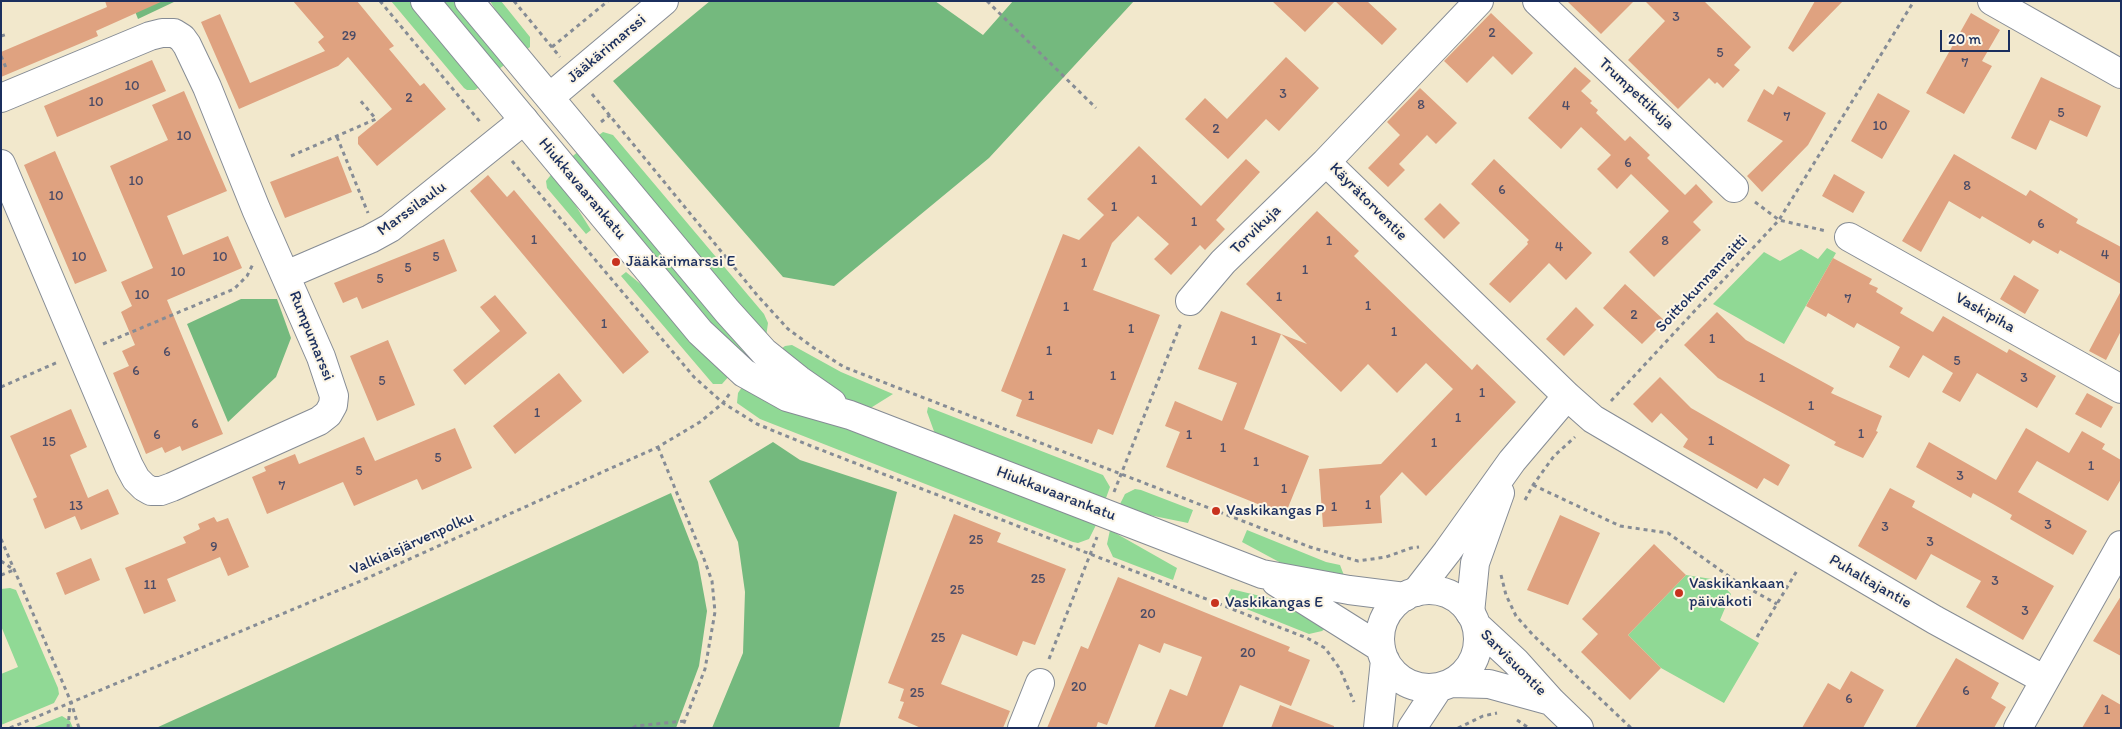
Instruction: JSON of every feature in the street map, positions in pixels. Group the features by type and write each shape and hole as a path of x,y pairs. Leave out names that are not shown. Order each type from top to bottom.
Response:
{"street":[{"name":"Hiukkavaarankatu","path":"425,1 700,332 744,373 787,397 850,415 1262,574 1349,590 1410,594"},
{"name":"Hiukkavaarankatu","path":"469,1 727,311 764,352 799,380 850,415"},
{"name":"Jääkärimarssi","path":"550,97 664,1"},
{"name":"Käyrätorventie","path":"1479,1 1326,162 1567,396"},
{"name":"Trumpettikuja","path":"1537,1 1734,188"},
{"path":"1992,1 2121,74"},
{"name":"Rumpumarssi","path":"1,98 162,32 174,33 182,38 192,55 332,387 333,405 328,414 319,422 172,487 161,491 151,491 136,478 129,466 1,164"},
{"path":"524,120 550,97"},
{"name":"Marssilaulu","path":"286,275 370,240 390,228 524,120"},
{"name":"Torvikuja","path":"1190,301 1223,262 1326,162"},
{"name":"Vaskipiha","path":"1849,237 2121,389"},
{"path":"1378,728 1383,654 1380,636 1383,623 1395,604 1410,594 1447,552 1512,461 1567,396"},
{"name":"Puhaltajantie","path":"1567,396 1593,419 1947,627 2045,680"},
{"path":"1383,654 1396,675 1412,685 1426,688 1445,685 1463,675 1471,664 1477,652 1478,638 1473,619 1475,563 1512,461"},
{"path":"2018,728 2121,545"},
{"name":"Hiukkavaarankatu","path":"1262,574 1383,654"},
{"path":"1410,594 1433,591 1450,595 1461,602 1473,619"},
{"name":"Sarvisuontie","path":"1473,619 1579,728"},
{"path":"1022,728 1040,683"},
{"name":"Sarvisuontie","path":"1445,685 1489,684 1551,701"},
{"path":"1412,728 1445,685"}],"path":[{"path":"380,1 694,377 722,403 757,424 811,446 1307,638 1324,648 1340,669 1356,706"},
{"path":"514,1 757,295 788,329 814,348 844,367 1310,547 1358,561"},
{"path":"552,47 608,1"},
{"path":"987,1 1096,108"},
{"name":"Soittokunnanraitti","path":"1524,502 1533,484 1554,456 1593,419 1779,220 1914,1"},
{"path":"1,36 8,34"},
{"path":"291,156 376,119 359,99"},
{"path":"337,137 370,218"},
{"path":"1734,188 1779,220 1849,237"},
{"path":"1,387 234,289 247,276 258,256 260,242 270,239"},
{"path":"1120,474 1190,301"},
{"path":"764,352 788,329"},
{"name":"Valkiaisjärvenpolku","path":"10,728 363,580 658,447 700,422 722,403 744,373"},
{"path":"658,447 712,581 714,604 712,633 705,669 682,728"},
{"path":"1533,484 1620,526 1668,533 1737,582 1777,604"},
{"path":"1,539 71,702 78,728"},
{"path":"1757,637 1811,547"},
{"path":"1040,683 1089,554"},
{"path":"1,560 14,570"},
{"path":"1,575 14,570"},
{"path":"68,728 71,702"},
{"path":"1458,728 1483,716 1498,713 1506,714"},
{"path":"1514,718 1528,728"},
{"path":"633,728 636,726 685,721"}],"green space":[{"path":"131,1 176,1 138,19"},
{"path":"391,1 413,1 482,85 475,90 464,88"},
{"path":"436,1 456,1 507,63 495,72"},
{"path":"490,1 501,1 530,37 530,47 522,53"},
{"path":"710,1 935,1 983,35 1013,1 1134,1 989,158 834,286 783,277 613,81"},
{"path":"603,132 613,135 764,314 768,323 766,337 595,138"},
{"path":"580,150 751,352 744,359 717,334 568,160"},
{"path":"554,171 591,230 586,234 547,188 546,181"},
{"path":"1827,248 1836,253 1784,344 1713,304 1764,252 1780,261 1801,249 1818,259"},
{"path":"626,272 671,309 730,375 722,384 713,384 621,276"},
{"path":"241,299 277,299 291,338 276,377 228,422 187,324"},
{"path":"792,345 841,372 893,394 869,409 825,389 776,353 785,346"},
{"path":"742,387 1096,525 1089,539 1078,543 1073,542 760,419 737,403 738,393"},
{"path":"928,407 1103,475 1110,487 1106,498 1101,500 935,434 927,412"},
{"path":"773,442 800,460 897,492 839,728 712,728 743,653 745,592 738,542 709,481"},
{"path":"1135,489 1193,510 1188,523 1144,514 1119,506 1125,494"},
{"path":"671,493 698,562 707,611 699,666 676,728 156,728"},
{"path":"1110,530 1177,568 1173,580 1113,557 1107,544"},
{"path":"1247,530 1326,562 1340,565 1345,578 1305,573 1281,563 1242,542"},
{"path":"1686,575 1718,580 1731,594 1720,620 1759,643 1724,703 1661,668 1628,635"},
{"path":"10,588 16,590 59,694 54,703 1,725 1,674 18,667 1,626 1,589"},
{"path":"1231,589 1277,600 1326,628 1309,634 1229,602 1227,597"},
{"path":"62,716 70,721 73,728 32,728"}],"building":[{"path":"105,1 163,1 96,31 98,36 1,77 1,52 107,7"},
{"path":"293,1 357,1 394,46 389,49 420,86 424,83 446,109 377,166 358,144 358,137 392,109 348,57 338,66 239,109 201,22 220,14 250,83 325,51 318,42 324,37"},
{"path":"1272,1 1335,1 1305,32"},
{"path":"1335,1 1367,1 1397,29 1382,45"},
{"path":"1567,1 1634,1 1601,34"},
{"path":"1645,1 1704,1 1751,47 1734,65 1740,70 1723,88 1709,78 1678,109 1628,60 1665,21"},
{"path":"1815,1 1843,1 1793,52 1788,48"},
{"path":"1491,13 1533,53 1512,75 1493,56 1467,83 1444,61"},
{"path":"1971,13 2000,30 1982,61 1992,66 1964,114 1926,93"},
{"path":"1286,57 1319,88 1279,131 1266,119 1228,159 1185,119 1205,98 1227,119"},
{"path":"152,60 166,91 57,137 44,106"},
{"path":"1575,67 1591,81 1581,91 1592,101 1590,103 1598,110 1596,113 1625,141 1630,136 1650,155 1647,158 1685,195 1696,184 1713,202 1693,222 1701,230 1654,277 1629,252 1669,211 1631,174 1617,189 1597,169 1611,155 1581,127 1561,149 1528,118"},
{"path":"2041,77 2101,106 2087,137 2050,120 2036,150 2011,138"},
{"path":"1778,86 1826,113 1808,145 1762,192 1747,176 1783,141 1747,121 1764,89 1773,95"},
{"path":"1420,88 1457,123 1436,144 1427,135 1399,164 1405,170 1388,187 1368,168 1400,135 1387,122"},
{"path":"184,91 227,191 167,216 183,255 228,236 242,268 167,300 223,434 182,451 180,446 165,453 162,447 146,454 113,373 129,366 122,351 135,345 121,312 132,306 121,282 153,268 110,166 168,140 152,105"},
{"path":"1878,93 1910,111 1882,159 1851,141"},
{"path":"1139,146 1201,206 1246,159 1260,172 1216,220 1225,229 1205,250 1200,245 1171,275 1154,259 1169,244 1138,216 1112,243 1093,290 1160,315 1113,435 1098,429 1092,444 1016,416 1022,400 1001,391 1063,234 1079,240 1104,215 1087,199"},
{"path":"55,151 107,271 75,284 24,165"},
{"path":"1954,154 2026,196 2030,190 2078,219 2076,223 2121,247 2121,284 2060,250 2058,254 2033,240 2030,244 1982,216 1980,219 1949,201 1921,252 1902,241"},
{"path":"338,156 352,192 285,218 270,182"},
{"path":"1494,159 1592,253 1566,280 1549,263 1510,303 1489,284 1528,244 1529,240 1471,184"},
{"path":"1834,174 1865,192 1853,213 1822,196"},
{"path":"488,175 507,197 514,190 649,352 623,374 470,191"},
{"path":"1440,203 1460,223 1444,239 1424,219"},
{"path":"1317,211 1359,251 1354,256 1472,370 1477,364 1516,402 1426,496 1402,472 1380,496 1382,523 1323,527 1319,469 1381,464 1453,389 1426,363 1397,393 1368,364 1341,392 1281,334 1307,344 1246,284"},
{"path":"444,239 457,271 362,309 357,297 343,303 334,283"},
{"path":"1833,258 1872,279 1869,284 1878,288 1876,292 1903,308 1900,313 1933,332 1943,316 2007,353 2009,349 2056,376 2037,408 1977,373 1960,402 1942,392 1953,373 1923,355 1909,378 1889,367 1900,347 1857,323 1854,328 1828,313 1826,317 1806,306"},
{"path":"2014,275 2039,290 2025,314 2000,299"},
{"path":"1625,284 1665,321 1642,344 1603,308"},
{"path":"2121,291 2121,331 2106,360 2089,351"},
{"path":"495,295 527,333 465,385 453,370 500,331 480,307"},
{"path":"1576,307 1594,325 1564,356 1546,339"},
{"path":"1221,311 1281,334 1244,429 1309,456 1285,515 1166,467 1180,432 1165,426 1175,401 1222,421 1237,383 1198,369"},
{"path":"1717,312 1746,340 1834,388 1831,393 1882,416 1876,431 1878,432 1863,458 1834,445 1836,442 1718,378 1684,345"},
{"path":"388,340 415,405 377,421 350,356"},
{"path":"559,373 582,401 515,454 493,426"},
{"path":"1660,377 1691,408 1790,465 1778,486 1764,478 1757,489 1683,447 1688,439 1661,413 1652,423 1633,404"},
{"path":"2087,393 2113,407 2101,428 2075,414"},
{"path":"71,409 87,447 70,455 88,498 108,489 119,514 81,530 75,516 45,529 33,499 37,497 10,436"},
{"path":"455,428 472,468 422,490 417,479 354,506 343,482 267,514 252,477 266,471 264,467 295,454 299,464 364,437 375,461"},
{"path":"2026,428 2069,453 2082,431 2105,444 2102,449 2121,460 2121,479 2108,501 2037,461 2018,492 2087,531 2073,555 2010,519 2012,515 1993,504 1973,493 1971,498 1916,467 1929,442 1996,480"},
{"path":"1890,488 1915,501 1912,507 2054,586 2023,640 1966,607 1981,581 1931,554 1916,580 1858,546"},
{"path":"954,514 1001,533 997,542 1066,569 1035,645 1023,641 1017,656 962,634 941,684 1010,711 1003,728 921,728 898,718 904,702 900,701 904,689 888,683"},
{"path":"1560,515 1600,533 1568,605 1527,590"},
{"path":"214,517 217,522 228,518 249,567 228,576 220,557 167,579 176,601 144,614 125,568 186,543 183,537 200,529 198,524"},
{"path":"1654,544 1686,575 1628,635 1661,668 1630,700 1581,652 1598,634 1582,619"},
{"path":"91,558 100,580 65,595 56,573"},
{"path":"1118,577 1290,647 1288,651 1310,660 1291,706 1240,685 1222,728 1154,728 1170,689 1187,696 1202,657 1164,643 1160,653 1139,644 1107,725 1098,722 1096,728 1047,728 1081,646 1088,649"},
{"path":"2121,596 2121,656 2093,641"},
{"path":"1956,658 1999,683 1991,698 2006,707 1994,728 1915,728"},
{"path":"1851,671 1884,690 1863,728 1802,728 1828,683 1840,690"},
{"path":"2102,694 2121,705 2121,728 2082,728"},
{"path":"1280,705 1334,726 1334,728 1271,728"}],"place":[{"name":"Jääkärimarssi E","path":"616,262"},
{"name":"Vaskikangas P","path":"1216,511"},
{"name":"Vaskikankaan päiväkoti","path":"1679,593"},
{"name":"Vaskikangas E","path":"1215,603"}]}
